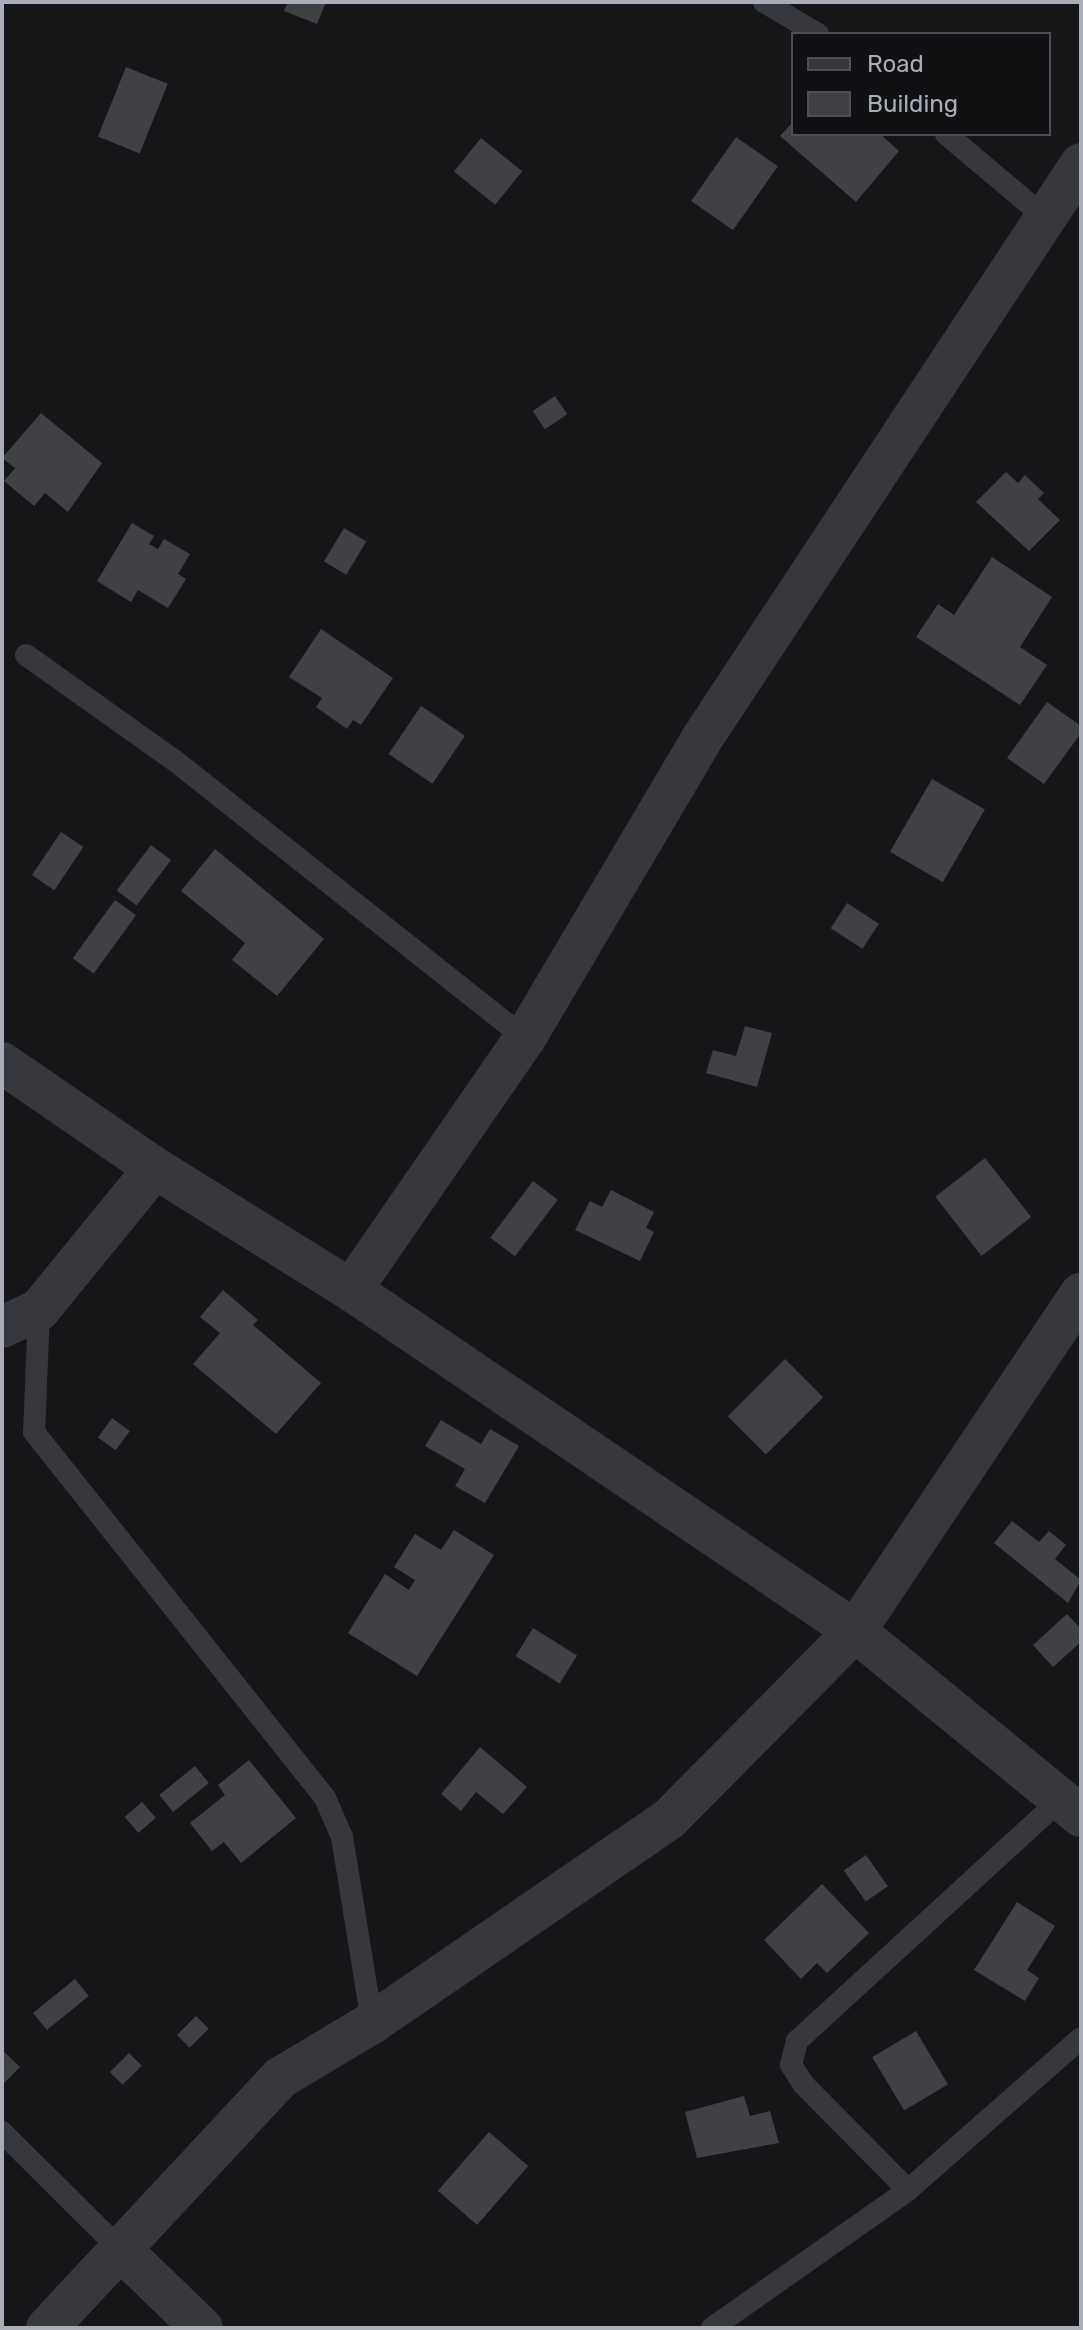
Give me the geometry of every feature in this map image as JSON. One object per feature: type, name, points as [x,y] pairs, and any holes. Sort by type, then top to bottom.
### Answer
[{"type":"street","points":[[351,1290],[525,1038],[701,740],[1081,164]]},
{"type":"street","points":[[2,1063],[155,1168],[351,1290],[855,1631],[1070,1808]]},
{"type":"street","points":[[20,1318],[155,1168]]},
{"type":"street","points":[[47,2328],[118,2247],[280,2078],[372,2023],[669,1819],[855,1631],[1081,1294]]},
{"type":"street","points":[[118,2247],[202,2328]]},
{"type":"lane","points":[[764,2],[815,32]]},
{"type":"lane","points":[[948,136],[1047,219]]},
{"type":"lane","points":[[26,655],[89,704],[174,760],[525,1038]]},
{"type":"lane","points":[[20,1318],[34,1432],[325,1798],[342,1837],[372,2023]]},
{"type":"lane","points":[[908,2190],[804,2085],[791,2065],[797,2041],[1070,1808]]},
{"type":"lane","points":[[712,2328],[908,2190],[1081,2038]]},
{"type":"lane","points":[[2,2132],[118,2247]]},
{"type":"building","points":[[288,2],[326,2],[317,24],[284,11]]},
{"type":"building","points":[[126,67],[168,84],[140,153],[98,137]]},
{"type":"building","points":[[791,124],[791,136],[882,136],[899,151],[856,202],[780,136]]},
{"type":"building","points":[[736,137],[778,166],[733,230],[691,201]]},
{"type":"building","points":[[481,138],[522,171],[495,205],[454,171]]},
{"type":"building","points":[[555,396],[567,414],[545,429],[533,411]]},
{"type":"building","points":[[41,413],[102,463],[68,512],[45,493],[34,506],[4,481],[15,468],[2,458]]},
{"type":"building","points":[[1006,472],[1018,483],[1025,475],[1044,493],[1038,499],[1060,520],[1029,551],[976,502]]},
{"type":"building","points":[[132,523],[154,536],[149,544],[158,549],[164,539],[190,554],[178,574],[186,579],[168,608],[138,590],[131,602],[97,581]]},
{"type":"building","points":[[344,528],[366,541],[346,575],[324,561]]},
{"type":"building","points":[[992,557],[1052,597],[1020,647],[1047,665],[1020,705],[916,637],[938,604],[954,615]]},
{"type":"building","points":[[321,629],[393,678],[361,725],[353,720],[347,729],[316,707],[322,698],[289,677]]},
{"type":"building","points":[[1047,702],[1081,726],[1081,733],[1044,784],[1007,758]]},
{"type":"building","points":[[421,706],[465,736],[433,784],[389,754]]},
{"type":"building","points":[[932,779],[985,810],[943,882],[890,852]]},
{"type":"building","points":[[61,832],[83,847],[54,890],[32,875]]},
{"type":"building","points":[[151,845],[171,860],[137,906],[117,891]]},
{"type":"building","points":[[215,849],[324,939],[277,996],[232,960],[245,943],[181,891]]},
{"type":"building","points":[[115,900],[136,915],[94,974],[73,958]]},
{"type":"building","points":[[847,903],[879,924],[863,949],[831,928]]},
{"type":"building","points":[[745,1026],[772,1033],[757,1087],[706,1073],[713,1050],[736,1056]]},
{"type":"building","points":[[985,1158],[1031,1217],[982,1256],[935,1197]]},
{"type":"building","points":[[533,1181],[558,1200],[515,1256],[490,1238]]},
{"type":"building","points":[[611,1190],[654,1212],[646,1228],[654,1232],[640,1261],[575,1230],[590,1201],[602,1207]]},
{"type":"building","points":[[223,1290],[258,1320],[253,1325],[321,1383],[276,1434],[193,1364],[220,1333],[200,1317]]},
{"type":"building","points":[[785,1359],[823,1397],[766,1454],[728,1416]]},
{"type":"building","points":[[112,1418],[130,1431],[116,1450],[98,1437]]},
{"type":"building","points":[[441,1420],[481,1444],[490,1429],[519,1446],[485,1503],[455,1486],[465,1469],[425,1446]]},
{"type":"building","points":[[1012,1521],[1039,1542],[1049,1531],[1066,1545],[1055,1559],[1081,1580],[1068,1603],[994,1543]]},
{"type":"building","points":[[454,1530],[494,1555],[417,1676],[348,1633],[385,1574],[409,1590],[415,1580],[394,1567],[415,1534],[441,1550]]},
{"type":"building","points":[[1067,1614],[1081,1629],[1081,1642],[1053,1667],[1033,1645]]},
{"type":"building","points":[[533,1628],[577,1656],[560,1684],[516,1656]]},
{"type":"building","points":[[480,1747],[527,1787],[503,1814],[476,1792],[461,1811],[441,1794]]},
{"type":"building","points":[[249,1760],[296,1818],[241,1863],[224,1842],[212,1851],[190,1823],[225,1795],[218,1785]]},
{"type":"building","points":[[195,1766],[209,1783],[173,1812],[159,1795]]},
{"type":"building","points":[[142,1802],[156,1818],[138,1833],[125,1817]]},
{"type":"building","points":[[866,1855],[888,1886],[866,1902],[844,1870]]},
{"type":"building","points":[[822,1884],[869,1933],[827,1973],[817,1963],[801,1979],[764,1940]]},
{"type":"building","points":[[1017,1902],[1055,1926],[1027,1970],[1039,1978],[1025,2001],[974,1970]]},
{"type":"building","points":[[75,1979],[89,1996],[47,2030],[33,2013]]},
{"type":"building","points":[[196,2016],[209,2029],[190,2048],[177,2035]]},
{"type":"building","points":[[916,2031],[948,2084],[904,2110],[872,2057]]},
{"type":"building","points":[[2,2050],[20,2067],[2,2085]]},
{"type":"building","points":[[129,2053],[142,2066],[123,2085],[110,2072]]},
{"type":"building","points":[[744,2096],[750,2116],[770,2111],[779,2143],[697,2158],[685,2112]]},
{"type":"building","points":[[489,2132],[528,2166],[477,2225],[438,2191]]}]
